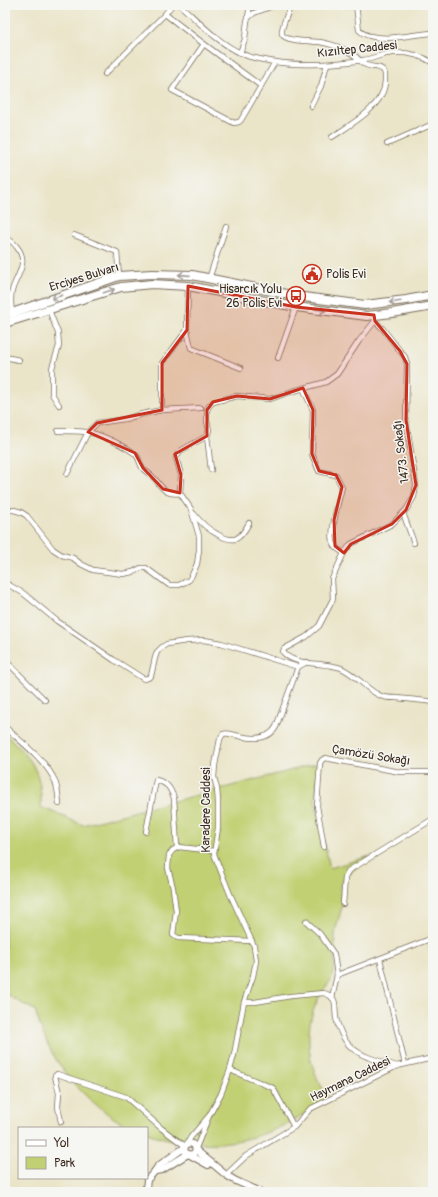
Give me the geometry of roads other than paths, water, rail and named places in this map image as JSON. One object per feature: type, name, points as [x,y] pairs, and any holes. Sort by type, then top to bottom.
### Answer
[{"type":"highway","name":"Erciyes Bulvarı","points":[[9,313],[119,276],[152,274],[186,275],[296,296],[365,305],[433,295]]},
{"type":"highway","name":"Erciyes Bulvarı","points":[[5,323],[121,287],[152,284],[188,286],[331,312],[375,318],[392,313],[433,306]]},
{"type":"street","points":[[105,74],[165,14],[172,5]]},
{"type":"street","name":"Kızıltep Caddesi","points":[[180,5],[224,44],[245,56],[294,64],[328,64],[392,54],[413,54],[426,58],[433,63]]},
{"type":"street","points":[[240,53],[245,39],[250,5]]},
{"type":"street","points":[[248,18],[254,13],[275,5]]},
{"type":"street","points":[[291,5],[282,30],[285,38],[299,41],[332,44],[354,55],[366,66],[382,69],[385,74],[385,86],[371,109],[332,137]]},
{"type":"street","points":[[356,5],[359,30],[368,36],[402,36],[433,33]]},
{"type":"street","points":[[165,14],[261,86]]},
{"type":"street","points":[[204,44],[172,90],[236,123],[241,120],[275,62]]},
{"type":"street","points":[[426,58],[433,66]]},
{"type":"street","points":[[311,106],[321,86],[328,64]]},
{"type":"street","points":[[387,144],[433,124]]},
{"type":"street","points":[[209,279],[226,226]]},
{"type":"street","points":[[74,235],[117,252],[119,276]]},
{"type":"street","points":[[5,237],[19,249],[22,256],[22,264],[12,290],[9,313]]},
{"type":"street","points":[[188,286],[187,330],[191,348],[241,368]]},
{"type":"street","points":[[278,358],[296,306]]},
{"type":"street","points":[[49,310],[58,333],[59,346],[52,368],[52,394],[59,405]]},
{"type":"street","points":[[211,470],[207,436],[209,430],[207,410],[213,402],[237,396],[270,399],[326,382],[337,374],[375,318]]},
{"type":"street","name":"1473. Sokağı","points":[[307,662],[289,658],[283,651],[306,637],[319,626],[333,599],[332,579],[344,553],[351,544],[392,524],[406,510],[414,497],[416,485],[406,420],[407,364],[405,357],[375,318]]},
{"type":"street","points":[[162,410],[162,363],[187,330]]},
{"type":"street","points":[[5,357],[19,360]]},
{"type":"street","points":[[303,388],[313,410],[312,454],[319,472],[336,475],[342,487],[334,520],[333,541],[335,546],[344,553]]},
{"type":"street","points":[[67,474],[88,432],[97,423],[125,419],[162,410],[201,408]]},
{"type":"street","points":[[58,431],[88,432],[112,441],[135,454],[143,468],[163,489],[172,493],[180,493]]},
{"type":"street","points":[[207,436],[177,455],[181,476],[180,493],[201,523],[209,530],[226,539],[233,540],[241,536],[249,524]]},
{"type":"street","points":[[5,510],[14,510],[27,516],[53,549],[62,555],[73,558],[81,564],[94,570],[128,573],[141,568],[146,568],[169,585],[174,586],[189,580],[197,564],[199,536],[191,509]]},
{"type":"street","points":[[403,513],[414,543]]},
{"type":"street","points":[[5,583],[23,593],[56,621],[119,664],[144,679],[151,676],[157,652],[167,644],[204,640],[221,643],[298,667],[307,662],[341,668],[382,697],[433,702]]},
{"type":"street","points":[[5,660],[45,700]]},
{"type":"street","name":"Karadere Caddesi","points":[[209,1116],[221,1094],[230,1070],[244,1002],[253,976],[256,961],[254,946],[230,894],[214,854],[218,828],[218,801],[214,777],[215,765],[223,734],[226,733],[239,737],[252,738],[271,734],[276,727],[298,667]]},
{"type":"street","points":[[5,727],[37,756],[53,777],[58,790],[58,804]]},
{"type":"street","name":"Çamözü Sokağı","points":[[324,846],[317,801],[320,763],[323,759],[325,758],[400,772],[433,772]]},
{"type":"street","points":[[146,832],[156,780],[167,785],[172,791],[174,798],[177,848]]},
{"type":"street","points":[[343,904],[345,878],[347,872],[433,819]]},
{"type":"street","points":[[214,851],[179,847],[173,850],[169,855],[168,868],[173,888],[176,911],[173,934],[178,938],[252,941]]},
{"type":"street","points":[[306,921],[320,934],[334,954],[337,976],[332,998]]},
{"type":"street","points":[[433,933],[430,939],[433,953]]},
{"type":"street","points":[[337,976],[430,939]]},
{"type":"street","points":[[380,959],[406,1064]]},
{"type":"street","points":[[244,1002],[255,1002],[291,996],[324,993],[332,998],[336,1006],[338,1027],[350,1046],[359,1054],[397,1066]]},
{"type":"street","name":"Haymana Caddesi","points":[[226,1174],[246,1156],[294,1127],[310,1110],[397,1066],[433,1058]]},
{"type":"street","points":[[230,1070],[273,1088],[294,1127]]},
{"type":"street","points":[[61,1122],[58,1108],[58,1084],[55,1078],[57,1074],[126,1097],[161,1128],[185,1146]]},
{"type":"street","points":[[147,1192],[146,1188],[148,1180],[158,1166],[181,1150],[190,1137],[209,1116]]},
{"type":"street","points":[[155,1171],[162,1170],[194,1153],[209,1116]]},
{"type":"street","points":[[185,1146],[192,1144],[219,1170]]},
{"type":"street","points":[[185,1146],[185,1152],[189,1155],[200,1159],[236,1181],[261,1192]]},
{"type":"place","name":"Polis Evi","points":[[312,274]]},
{"type":"place","name":"Hisarcık Yolu 26 Polis Evi","points":[[296,296]]}]
